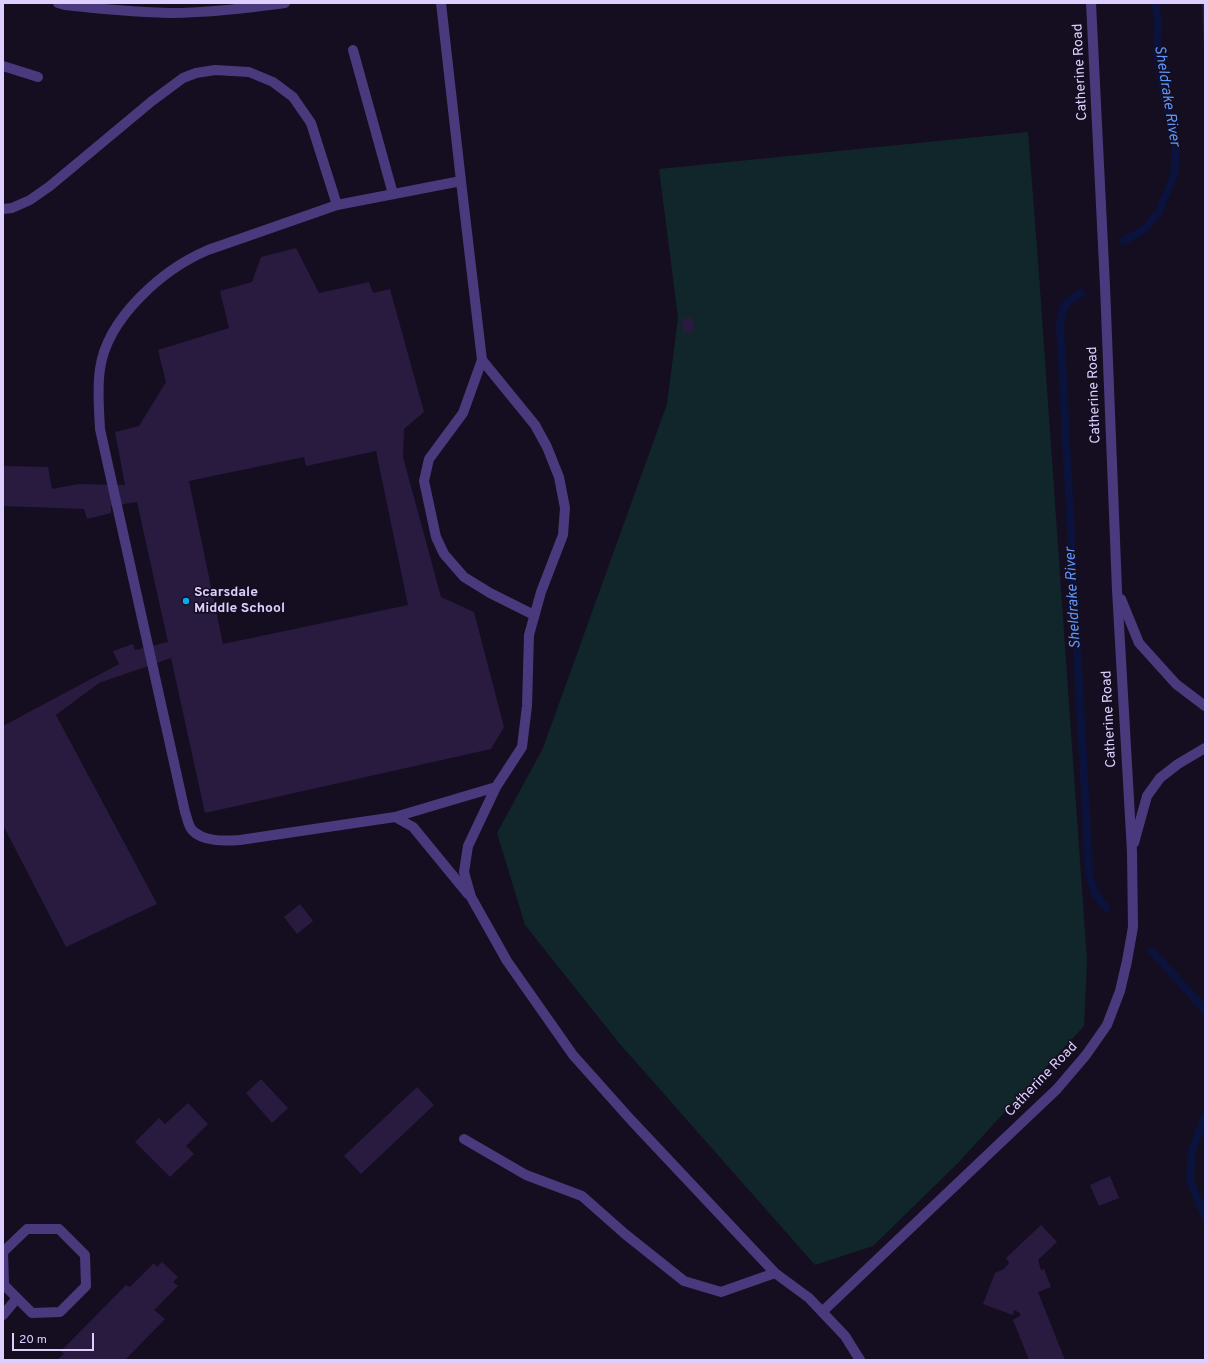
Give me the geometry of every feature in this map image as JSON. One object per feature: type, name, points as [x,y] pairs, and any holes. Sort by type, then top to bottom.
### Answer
[{"type":"street","points":[[58,3],[118,11],[170,13],[224,10],[285,3]]},
{"type":"street","points":[[441,3],[482,360],[462,413],[429,459],[424,481],[436,537],[444,554],[464,577],[490,593],[534,615]]},
{"type":"street","name":"Catherine Road","points":[[822,1312],[1057,1089],[1086,1056],[1107,1025],[1120,991],[1127,961],[1133,927],[1132,852],[1117,590],[1105,286],[1091,3]]},
{"type":"street","points":[[353,50],[393,194]]},
{"type":"street","points":[[3,66],[38,77]]},
{"type":"street","points":[[3,209],[12,208],[30,200],[50,186],[152,101],[183,78],[196,73],[214,70],[248,72],[273,82],[293,97],[311,124],[336,204]]},
{"type":"street","points":[[461,180],[336,204],[207,251],[172,270],[128,310],[114,330],[105,350],[100,368],[100,429],[185,812],[191,829],[199,836],[220,841],[240,840],[395,817],[496,787]]},
{"type":"street","points":[[471,897],[464,872],[468,846],[496,787],[522,747],[527,706],[529,635],[540,592],[563,535],[565,508],[559,477],[546,447],[534,425],[482,360]]},
{"type":"street","points":[[1117,590],[1138,643],[1176,684],[1205,706]]},
{"type":"street","points":[[1132,852],[1147,796],[1160,778],[1178,764],[1205,748]]},
{"type":"street","points":[[395,817],[413,827],[471,897],[507,961],[573,1055],[630,1120],[776,1273],[808,1298],[845,1336],[860,1360]]},
{"type":"street","points":[[464,1139],[526,1176],[582,1196],[624,1234],[684,1282],[721,1292],[776,1273]]},
{"type":"street","points":[[27,1229],[59,1229],[85,1255],[86,1286],[60,1312],[32,1313],[17,1298],[4,1285],[3,1252],[27,1229]]},
{"type":"street","points":[[3,1315],[17,1298]]},
{"type":"green space","points":[[1028,132],[1087,961],[1084,1026],[957,1164],[873,1246],[815,1265],[619,1043],[525,925],[497,833],[543,748],[667,404],[678,318],[659,169]]},
{"type":"building","points":[[1202,3],[1205,3],[1205,50],[1204,50]]},
{"type":"building","name":"Scarsdale Middle School","points":[[296,248],[319,293],[369,282],[373,293],[390,289],[424,412],[404,429],[403,457],[441,597],[474,612],[504,727],[491,749],[205,813],[171,658],[99,683],[56,715],[157,904],[66,947],[3,825],[3,726],[119,664],[113,651],[133,644],[135,650],[168,642],[137,502],[111,506],[111,513],[87,519],[84,509],[3,506],[3,466],[48,467],[52,489],[78,484],[125,485],[115,432],[139,426],[166,382],[158,350],[229,328],[220,291],[252,282],[261,257]],"holes":[[[376,451],[408,605],[223,644],[189,481],[304,457],[306,466]]]},
{"type":"building","points":[[692,317],[695,332],[683,334],[682,319]]},
{"type":"building","points":[[300,904],[313,921],[297,934],[284,917]]},
{"type":"building","points":[[261,1079],[288,1108],[272,1123],[246,1093]]},
{"type":"building","points":[[417,1087],[434,1105],[361,1174],[344,1156]]},
{"type":"building","points":[[188,1103],[208,1124],[186,1146],[194,1154],[170,1177],[135,1142],[159,1118],[165,1124]]},
{"type":"building","points":[[1110,1176],[1119,1198],[1099,1206],[1090,1185]]},
{"type":"building","points":[[1041,1225],[1057,1242],[1038,1260],[1041,1270],[1044,1269],[1051,1287],[1038,1292],[1065,1360],[1029,1360],[1013,1320],[1021,1315],[1020,1313],[1014,1310],[1013,1315],[983,1304],[995,1273],[1004,1269],[1009,1263],[1006,1258]]},
{"type":"building","points":[[162,1262],[178,1277],[173,1282],[178,1286],[154,1310],[165,1319],[125,1360],[57,1360],[64,1354],[61,1351],[126,1285],[130,1287],[154,1263],[157,1267]]},
{"type":"waterway","name":"Sheldrake River","points":[[1124,241],[1146,228],[1158,213],[1174,176],[1176,147],[1163,90],[1157,52],[1158,21],[1155,3]]},
{"type":"waterway","name":"Sheldrake River","points":[[1081,293],[1070,300],[1064,307],[1060,327],[1089,872],[1094,892],[1106,908]]},
{"type":"waterway","name":"Sheldrake River","points":[[1152,951],[1205,1010]]},
{"type":"waterway","name":"Sheldrake River","points":[[1205,1117],[1192,1150],[1190,1180],[1205,1217]]},
{"type":"place","name":"Scarsdale Middle School","points":[[186,601]]}]
